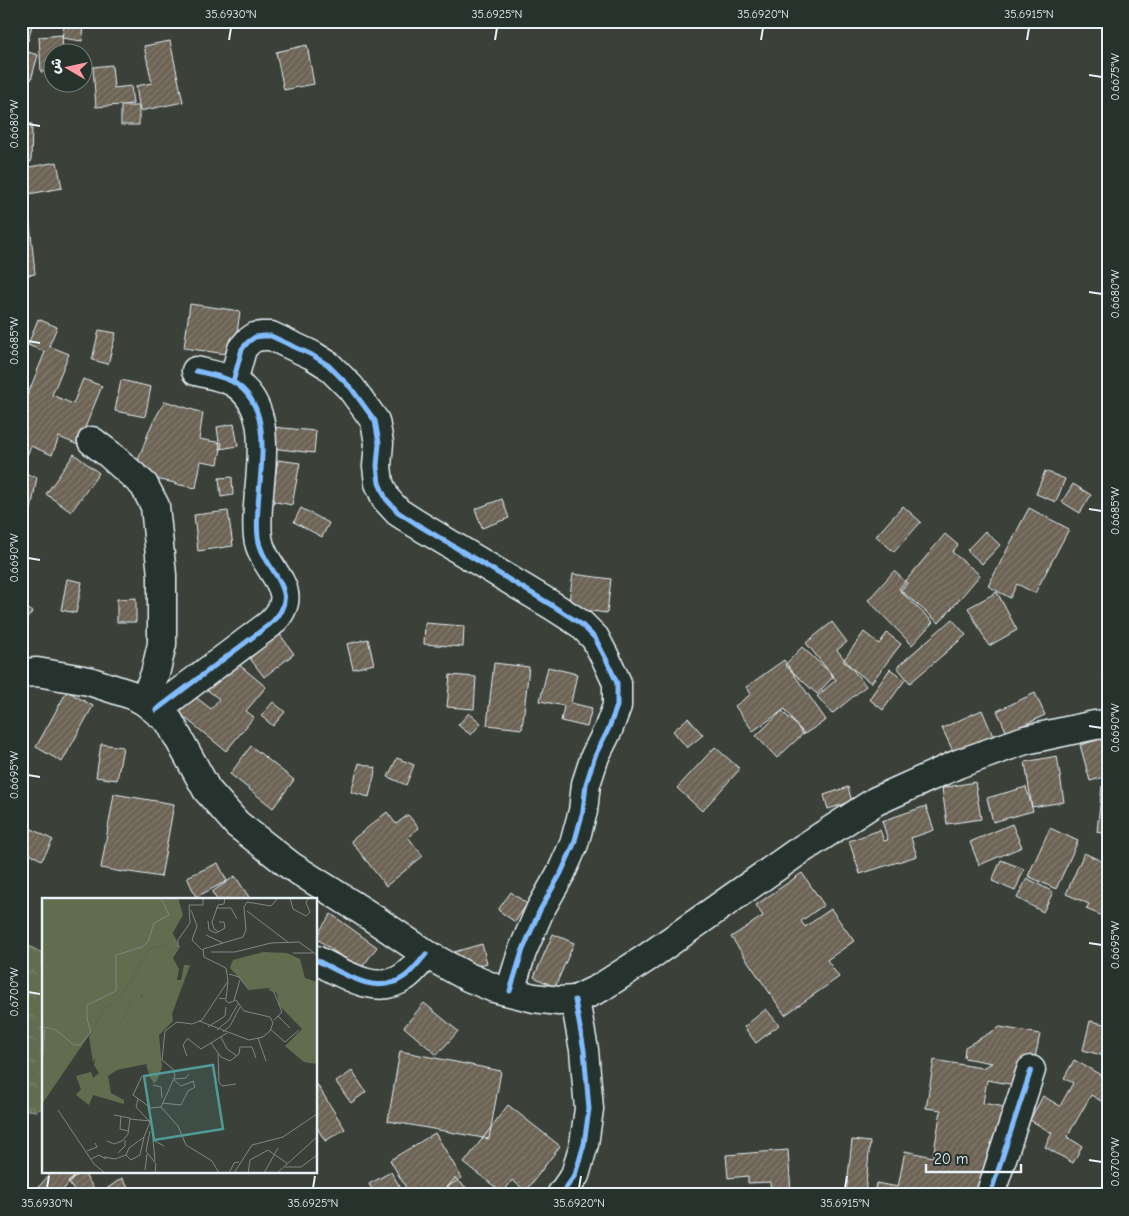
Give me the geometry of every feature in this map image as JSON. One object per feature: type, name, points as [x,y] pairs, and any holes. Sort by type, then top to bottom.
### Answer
[{"type":"street","points":[[233,382],[242,349],[255,337],[271,336],[328,364],[351,388],[375,421],[379,443],[379,483],[386,499],[398,512],[415,523],[581,624],[595,638],[617,683],[617,706],[608,730],[594,756],[586,784],[574,844],[561,873],[540,910],[522,952],[510,992]]},
{"type":"street","points":[[150,705],[270,624],[284,606],[285,595],[282,584],[260,549],[258,536],[257,520],[262,434],[259,418],[252,402],[244,391],[233,382],[196,372]]},
{"type":"street","points":[[92,441],[144,485],[155,506],[162,575],[162,644],[150,705]]},
{"type":"street","points":[[21,673],[36,672],[89,682],[132,695],[150,705],[169,721],[207,790],[237,824],[291,866],[426,954],[468,977],[494,988],[534,998],[559,1001],[575,1000],[600,988],[648,957],[796,853],[876,801],[958,764],[1025,740],[1108,724]]},
{"type":"street","points":[[318,961],[365,983],[379,985],[392,983],[404,977],[426,954]]},
{"type":"street","points":[[561,1195],[575,1175],[584,1144],[589,1109],[584,1050],[575,1000]]},
{"type":"street","points":[[990,1195],[1031,1070]]},
{"type":"green space","points":[[21,942],[42,953],[42,1108],[36,1111],[21,1109]]},
{"type":"building","points":[[21,21],[33,21],[28,41],[21,39]]},
{"type":"building","points":[[65,21],[85,21],[82,41],[62,38]]},
{"type":"building","points":[[62,35],[62,42],[42,42],[41,72],[39,37]]},
{"type":"building","points":[[170,41],[183,102],[140,111],[136,86],[152,83],[144,46]]},
{"type":"building","points":[[307,45],[314,84],[284,90],[276,52]]},
{"type":"building","points":[[21,50],[38,55],[31,80],[21,78]]},
{"type":"building","points":[[112,65],[114,88],[131,86],[133,104],[96,107],[93,67]]},
{"type":"building","points":[[121,106],[139,106],[139,125],[121,125]]},
{"type":"building","points":[[21,123],[32,124],[31,162],[21,161]]},
{"type":"building","points":[[57,162],[62,188],[29,194],[24,168]]},
{"type":"building","points":[[30,224],[35,274],[21,276],[21,225]]},
{"type":"building","points":[[190,304],[240,311],[234,355],[184,348]]},
{"type":"building","points":[[38,319],[57,327],[49,346],[69,354],[52,395],[73,404],[83,379],[102,386],[78,445],[59,437],[52,455],[31,446],[23,465],[21,464],[21,411],[45,352],[28,345]]},
{"type":"building","points":[[99,330],[116,333],[108,364],[92,360]]},
{"type":"building","points":[[121,380],[151,387],[145,417],[115,411]]},
{"type":"building","points":[[165,401],[203,413],[199,439],[222,443],[218,464],[201,461],[196,488],[156,479],[138,460],[151,426]]},
{"type":"building","points":[[234,424],[238,446],[220,449],[217,427]]},
{"type":"building","points":[[272,427],[316,431],[314,453],[270,448]]},
{"type":"building","points":[[74,454],[99,473],[71,512],[46,494]]},
{"type":"building","points":[[278,460],[300,463],[292,505],[271,501]]},
{"type":"building","points":[[1045,471],[1065,479],[1056,502],[1036,494]]},
{"type":"building","points":[[21,474],[37,477],[31,510],[21,508]]},
{"type":"building","points":[[232,477],[233,495],[221,497],[219,478]]},
{"type":"building","points":[[1073,484],[1091,495],[1080,513],[1062,502]]},
{"type":"building","points":[[502,499],[509,518],[482,528],[475,509]]},
{"type":"building","points":[[903,506],[921,522],[894,552],[876,536]]},
{"type":"building","points":[[301,508],[329,523],[322,537],[294,522]]},
{"type":"building","points":[[1029,508],[1069,529],[1035,593],[1017,584],[1010,598],[988,586]]},
{"type":"building","points":[[228,511],[233,546],[198,551],[194,515]]},
{"type":"building","points":[[985,531],[1000,545],[982,564],[967,550]]},
{"type":"building","points":[[945,534],[958,545],[952,552],[980,575],[939,623],[899,589]]},
{"type":"building","points":[[894,571],[907,583],[900,591],[933,622],[912,645],[868,600]]},
{"type":"building","points":[[573,574],[611,579],[607,613],[568,608]]},
{"type":"building","points":[[67,579],[82,582],[76,613],[61,610]]},
{"type":"building","points":[[997,592],[1017,630],[989,646],[968,608]]},
{"type":"building","points":[[136,598],[136,622],[117,622],[117,599]]},
{"type":"building","points":[[21,604],[32,612],[21,626]]},
{"type":"building","points":[[952,619],[966,635],[910,683],[897,667]]},
{"type":"building","points":[[832,622],[847,642],[837,650],[866,686],[832,714],[817,696],[836,680],[806,643]]},
{"type":"building","points":[[425,623],[464,626],[463,647],[424,644]]},
{"type":"building","points":[[274,626],[294,654],[264,677],[243,649]]},
{"type":"building","points":[[864,632],[879,644],[887,633],[901,644],[871,683],[843,661]]},
{"type":"building","points":[[368,639],[374,664],[353,669],[347,644]]},
{"type":"building","points":[[802,647],[834,676],[817,694],[785,665]]},
{"type":"building","points":[[231,658],[266,687],[246,711],[254,717],[226,751],[174,709],[189,692],[211,709],[219,699],[206,689]]},
{"type":"building","points":[[784,660],[826,720],[803,735],[785,709],[753,731],[735,706],[751,694],[746,687]]},
{"type":"building","points":[[494,663],[529,667],[522,729],[487,725]]},
{"type":"building","points":[[548,667],[577,674],[571,703],[592,708],[587,727],[561,721],[564,706],[540,701]]},
{"type":"building","points":[[890,669],[905,680],[883,710],[869,699]]},
{"type":"building","points":[[450,675],[476,677],[474,709],[447,707]]},
{"type":"building","points":[[1108,675],[1108,696],[1103,676]]},
{"type":"building","points":[[67,691],[93,706],[62,762],[36,747]]},
{"type":"building","points":[[1035,693],[1045,715],[1007,733],[997,711]]},
{"type":"building","points":[[273,702],[285,712],[273,726],[261,716]]},
{"type":"building","points":[[982,710],[993,736],[954,753],[942,728]]},
{"type":"building","points":[[782,711],[804,733],[777,758],[756,736]]},
{"type":"building","points":[[469,713],[481,723],[471,735],[458,725]]},
{"type":"building","points":[[688,718],[703,735],[687,748],[673,731]]},
{"type":"building","points":[[1101,739],[1106,753],[1108,753],[1108,776],[1090,781],[1080,745]]},
{"type":"building","points":[[101,744],[123,747],[117,780],[96,777]]},
{"type":"building","points":[[251,746],[294,780],[273,808],[230,774]]},
{"type":"building","points":[[715,747],[740,769],[702,811],[677,788]]},
{"type":"building","points":[[1057,756],[1064,802],[1032,807],[1025,762]]},
{"type":"building","points":[[397,758],[414,765],[406,785],[388,777]]},
{"type":"building","points":[[359,763],[376,768],[369,797],[351,792]]},
{"type":"building","points":[[975,782],[981,819],[947,824],[942,788]]},
{"type":"building","points":[[1102,786],[1108,787],[1108,834],[1097,832]]},
{"type":"building","points":[[848,787],[852,802],[828,809],[824,795]]},
{"type":"building","points":[[1026,787],[1033,811],[993,822],[987,798]]},
{"type":"building","points":[[114,794],[174,804],[161,877],[101,868]]},
{"type":"building","points":[[926,806],[934,830],[911,838],[917,856],[860,874],[849,841],[880,830],[884,841],[888,840],[882,821]]},
{"type":"building","points":[[387,812],[396,824],[408,815],[419,828],[408,837],[423,856],[386,886],[351,841]]},
{"type":"building","points":[[1012,824],[1022,847],[979,865],[970,842]]},
{"type":"building","points":[[30,828],[53,840],[42,860],[21,850],[21,846]]},
{"type":"building","points":[[1050,828],[1078,841],[1056,889],[1028,876]]},
{"type":"building","points":[[1084,853],[1108,864],[1108,910],[1105,917],[1086,909],[1089,904],[1066,894]]},
{"type":"building","points":[[1001,860],[1024,869],[1015,891],[992,881]]},
{"type":"building","points":[[218,863],[227,881],[196,897],[187,877]]},
{"type":"building","points":[[802,873],[824,905],[801,921],[805,927],[831,909],[854,941],[827,960],[839,977],[785,1015],[731,937],[763,916],[756,905]]},
{"type":"building","points":[[235,876],[250,898],[216,898],[212,892]]},
{"type":"building","points":[[1027,878],[1053,892],[1043,912],[1017,898]]},
{"type":"building","points":[[511,892],[527,904],[515,922],[498,910]]},
{"type":"building","points":[[331,914],[377,947],[360,970],[318,939],[318,933]]},
{"type":"building","points":[[553,934],[574,943],[555,987],[534,977]]},
{"type":"building","points":[[482,944],[487,963],[459,971],[454,952]]},
{"type":"building","points":[[424,1003],[458,1031],[437,1055],[404,1027]]},
{"type":"building","points":[[766,1009],[779,1025],[756,1043],[744,1027]]},
{"type":"building","points":[[1090,1021],[1108,1025],[1108,1057],[1083,1050]]},
{"type":"building","points":[[1000,1027],[1040,1034],[1035,1058],[1027,1057],[1021,1086],[987,1080],[983,1103],[1010,1108],[991,1195],[874,1195],[876,1183],[898,1187],[905,1151],[933,1157],[941,1110],[926,1108],[934,1060],[982,1068],[992,1063],[964,1058],[965,1047]]},
{"type":"building","points":[[400,1051],[501,1071],[489,1139],[388,1121]]},
{"type":"building","points":[[1074,1060],[1108,1079],[1108,1105],[1091,1095],[1067,1137],[1082,1146],[1073,1163],[1045,1147],[1052,1133],[1030,1120],[1043,1096],[1060,1106],[1073,1083],[1064,1078]]},
{"type":"building","points":[[352,1071],[366,1092],[351,1103],[336,1082]]},
{"type":"building","points":[[318,1086],[345,1129],[325,1141],[318,1129]]},
{"type":"building","points":[[508,1105],[560,1146],[526,1191],[512,1180],[503,1193],[464,1163]]},
{"type":"building","points":[[435,1133],[462,1178],[434,1195],[410,1195],[390,1160]]},
{"type":"building","points":[[852,1140],[870,1142],[865,1195],[846,1195]]},
{"type":"building","points":[[788,1150],[791,1193],[771,1195],[770,1182],[748,1183],[748,1176],[728,1178],[726,1155]]},
{"type":"building","points":[[391,1172],[405,1195],[375,1195],[369,1184]]},
{"type":"building","points":[[50,1174],[77,1174],[60,1193],[62,1195],[35,1195],[33,1193]]},
{"type":"building","points":[[78,1174],[84,1174],[95,1190],[88,1195],[77,1195],[68,1182]]},
{"type":"building","points":[[122,1178],[133,1195],[98,1195]]},
{"type":"building","points":[[455,1178],[474,1194],[474,1195],[440,1195]]},
{"type":"building","points":[[342,1189],[347,1195],[333,1195]]},
{"type":"cycle path","points":[[233,382],[242,349],[255,337],[271,336],[312,355],[328,365],[351,388],[375,421],[379,443],[377,466],[379,483],[386,499],[398,512],[581,624],[595,638],[607,661],[617,683],[617,706],[595,756],[586,784],[583,811],[574,844],[561,873],[540,910],[522,952],[510,991]]},
{"type":"cycle path","points":[[156,710],[270,624],[280,612],[284,601],[284,591],[261,549],[258,537],[257,518],[262,453],[261,432],[257,412],[248,395],[233,382],[196,371]]},
{"type":"cycle path","points":[[318,961],[360,981],[382,985],[393,983],[404,977],[426,954]]},
{"type":"cycle path","points":[[561,1195],[575,1175],[584,1144],[589,1109],[584,1050],[575,1000]]},
{"type":"cycle path","points":[[990,1195],[1031,1070]]}]
